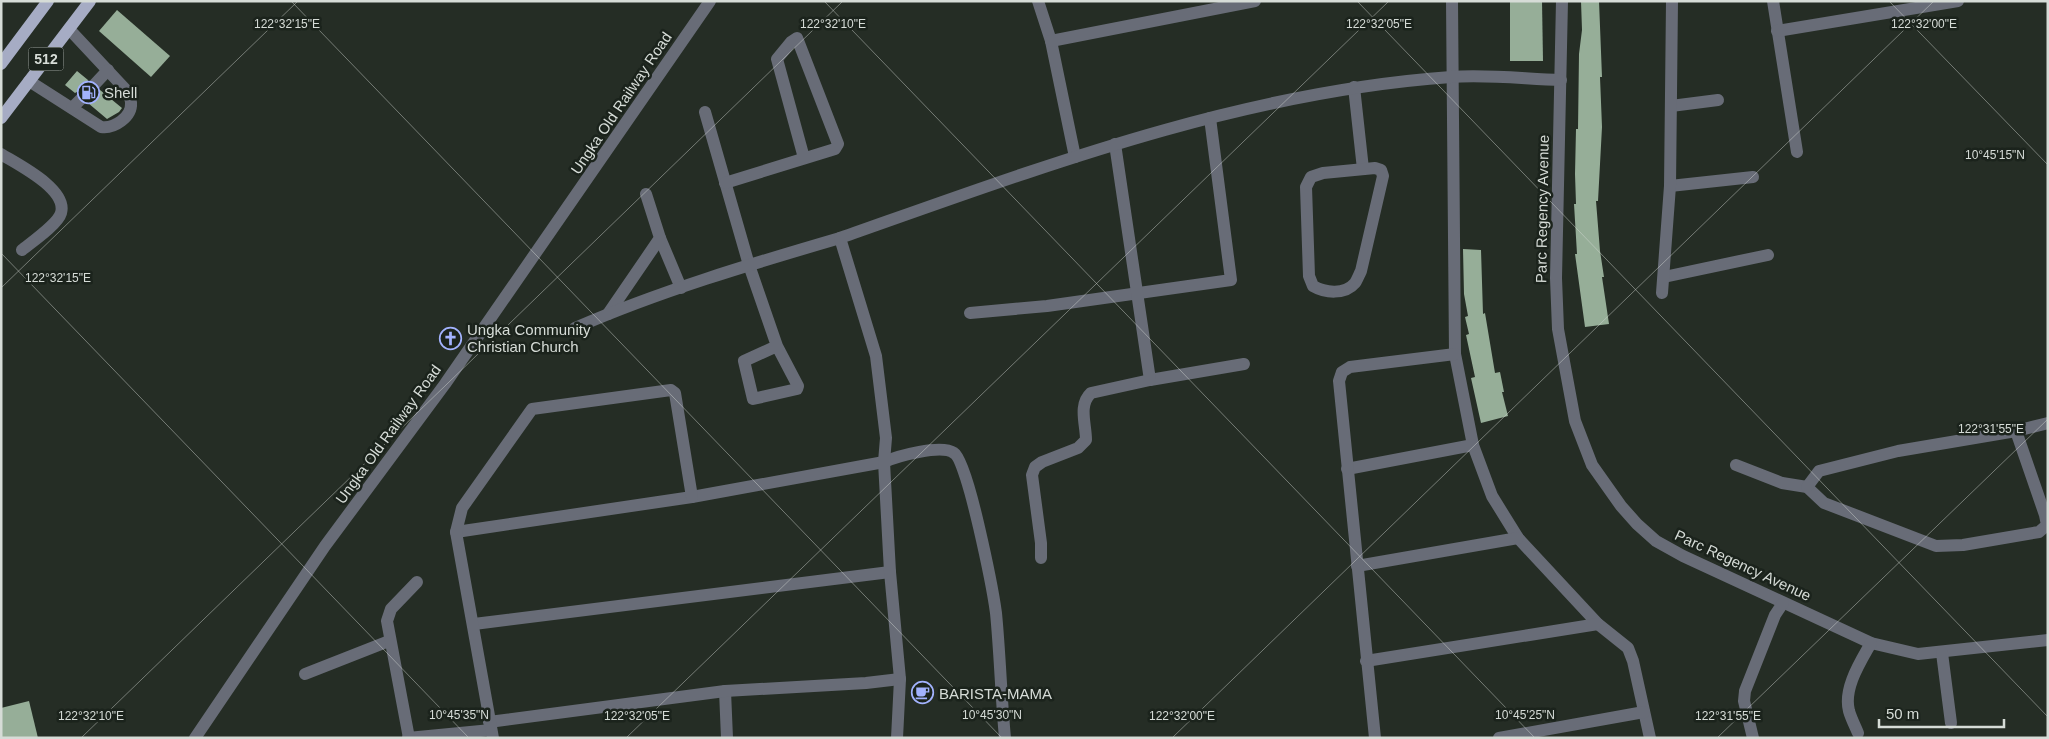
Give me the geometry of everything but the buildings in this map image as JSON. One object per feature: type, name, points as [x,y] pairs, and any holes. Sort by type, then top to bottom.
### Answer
[{"type":"main road","name":"512","points":[[1,64],[48,1]]},
{"type":"main road","name":"512","points":[[1,118],[90,1]]},
{"type":"street","name":"Ungka Old Railway Road","points":[[195,738],[326,546],[445,384],[710,1]]},
{"type":"street","points":[[1038,1],[1051,40],[1075,157]]},
{"type":"street","points":[[1051,40],[1255,1]]},
{"type":"street","points":[[1452,1],[1455,354],[1473,445],[1492,496],[1518,538],[1598,624],[1628,648],[1633,661],[1650,738]]},
{"type":"street","name":"Parc Regency Avenue","points":[[1562,1],[1556,278],[1558,329],[1575,421],[1584,447],[1592,465],[1621,506],[1656,541],[1683,556],[1871,643],[1918,654],[1942,653],[2048,640]]},
{"type":"street","points":[[1662,293],[1670,186],[1672,1]]},
{"type":"street","points":[[1773,1],[1797,152]]},
{"type":"street","points":[[1777,32],[1958,1]]},
{"type":"street","points":[[29,81],[106,128],[124,119],[131,109],[132,102],[127,92],[69,29]]},
{"type":"street","points":[[725,183],[835,149],[838,144],[797,38],[791,42],[777,59],[804,158]]},
{"type":"street","points":[[94,85],[108,70]]},
{"type":"street","points":[[575,328],[681,288],[749,265],[840,238],[1075,157],[1210,118],[1290,98],[1354,87],[1453,76],[1561,80]]},
{"type":"street","points":[[1354,87],[1363,169]]},
{"type":"street","points":[[72,108],[82,98]]},
{"type":"street","points":[[1671,106],[1718,100]]},
{"type":"street","points":[[705,112],[749,265],[777,346],[798,388],[753,399],[744,361],[777,346]]},
{"type":"street","points":[[970,313],[1047,306],[1231,280],[1210,118]]},
{"type":"street","points":[[1115,144],[1150,380]]},
{"type":"street","points":[[1,154],[25,167],[52,188],[61,204],[62,212],[57,220],[22,250]]},
{"type":"street","points":[[1375,168],[1381,170],[1383,176],[1361,271],[1355,283],[1344,291],[1322,291],[1313,286],[1310,276],[1306,187],[1311,177],[1322,173],[1363,169],[1375,168]]},
{"type":"street","points":[[1670,186],[1753,177]]},
{"type":"street","points":[[646,194],[660,238],[681,288]]},
{"type":"street","points":[[608,314],[660,238]]},
{"type":"street","points":[[840,238],[876,356],[886,438],[884,462],[890,572],[900,679],[897,738]]},
{"type":"street","points":[[1664,277],[1768,255]]},
{"type":"street","points":[[1375,738],[1339,381],[1342,372],[1350,367],[1455,354]]},
{"type":"street","points":[[1041,558],[1032,475],[1035,467],[1042,462],[1078,448],[1086,440],[1082,405],[1085,398],[1091,393],[1150,380],[1244,364]]},
{"type":"street","points":[[491,730],[474,624],[456,532],[462,508],[532,409],[673,391],[692,497]]},
{"type":"street","points":[[1807,487],[1819,471],[1898,451],[2016,431],[2048,423]]},
{"type":"street","points":[[1736,465],[1782,483],[1807,487],[1824,503],[1936,546],[1963,545],[2038,532],[2047,525],[2016,431]]},
{"type":"street","points":[[1347,469],[1473,445]]},
{"type":"street","points":[[456,532],[692,497],[884,462],[900,455],[930,450],[950,451],[959,457],[968,483],[996,611],[1005,738]]},
{"type":"street","points":[[1357,566],[1518,538]]},
{"type":"street","points":[[474,624],[890,572]]},
{"type":"street","points":[[417,582],[388,615],[390,641],[409,738],[491,730],[725,691],[866,683],[900,679]]},
{"type":"street","points":[[1753,738],[1744,702],[1745,691],[1775,615],[1783,603]]},
{"type":"street","points":[[1366,661],[1598,624]]},
{"type":"street","points":[[305,674],[390,641]]},
{"type":"street","points":[[1858,733],[1848,708],[1850,694],[1854,677],[1871,643]]},
{"type":"street","points":[[1942,653],[1951,723]]},
{"type":"street","points":[[725,691],[727,738]]},
{"type":"street","points":[[1499,738],[1644,712]]},
{"type":"place","name":"Shell","points":[[88,92]]},
{"type":"place","name":"Ungka Community Christian Church","points":[[451,338]]},
{"type":"place","name":"BARISTA-MAMA","points":[[923,693]]}]
